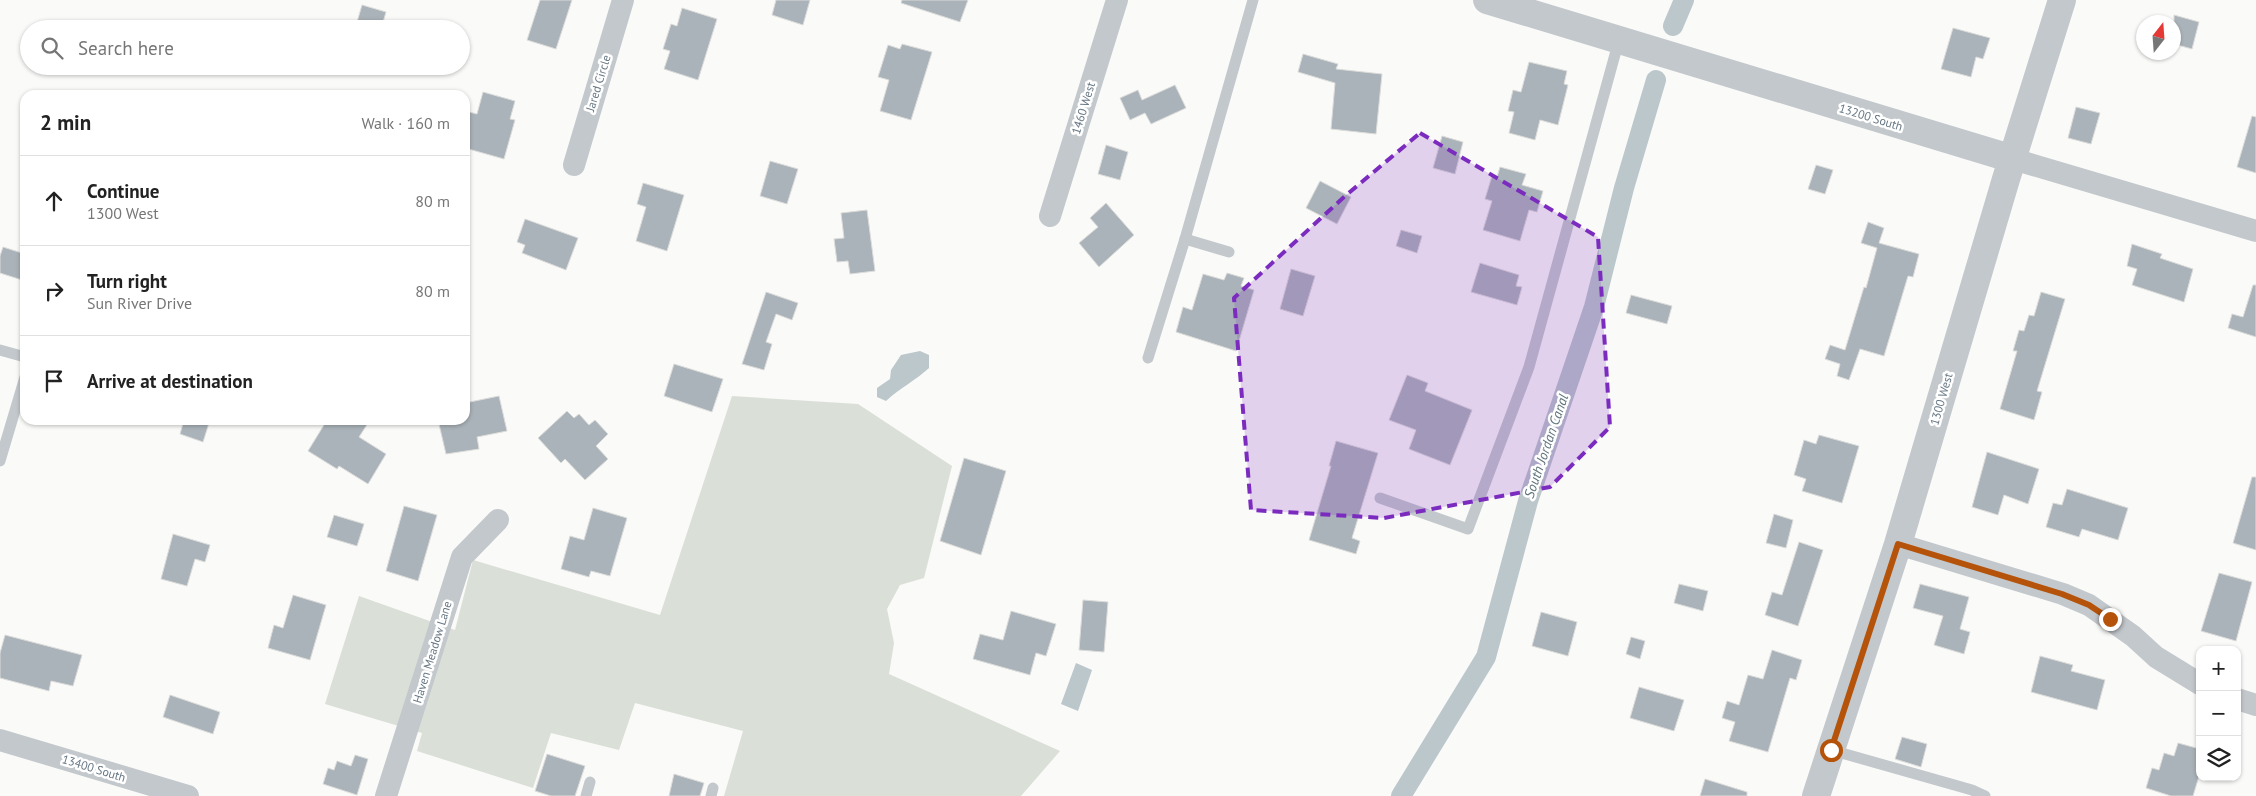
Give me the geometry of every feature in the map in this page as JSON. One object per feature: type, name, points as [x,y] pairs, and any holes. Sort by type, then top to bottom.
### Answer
[{"type":"street","name":"Jared Circle","points":[[574,165],[623,0]]},
{"type":"street","name":"1460 West","points":[[1050,216],[1116,0]]},
{"type":"street","name":"1300 West","points":[[1816,796],[1898,544],[2062,0]]},
{"type":"street","name":"13200 South","points":[[1495,1],[2256,231]]},
{"type":"street","name":"Haven Meadow Lane","points":[[386,796],[462,557],[498,520]]},
{"type":"street","points":[[1898,544],[2062,594],[2089,605],[2133,636],[2156,656],[2196,681]]},
{"type":"street","points":[[2241,701],[2256,705]]},
{"type":"street","name":"13400 South","points":[[0,740],[188,796]]},
{"type":"lane","points":[[1148,358],[1185,239],[1253,0]]},
{"type":"lane","points":[[1380,498],[1468,529],[1529,367],[1619,40]]},
{"type":"lane","points":[[1185,239],[1229,252]]},
{"type":"lane","points":[[0,350],[20,356]]},
{"type":"lane","points":[[0,462],[20,394]]},
{"type":"lane","points":[[1831,750],[1972,790],[1985,796]]},
{"type":"lane","points":[[586,796],[590,782]]},
{"type":"highlighted area","points":[[1420,133],[1598,237],[1610,427],[1550,487],[1384,518],[1251,510],[1234,298],[1344,197]]},
{"type":"shaded area","points":[[920,351],[929,355],[929,368],[886,401],[877,397],[877,388],[890,379],[891,370],[901,355]]},
{"type":"shaded area","points":[[732,396],[858,404],[952,466],[924,578],[900,585],[887,609],[894,643],[889,674],[1060,751],[1021,796],[724,796],[743,731],[635,703],[619,750],[551,733],[533,788],[417,751],[422,733],[325,704],[359,596],[455,630],[473,560],[660,615]]},
{"type":"shaded area","points":[[1076,663],[1092,670],[1078,711],[1061,704]]},
{"type":"building","points":[[540,0],[572,0],[556,49],[527,40]]},
{"type":"building","points":[[776,0],[810,0],[803,25],[772,15]]},
{"type":"building","points":[[902,0],[968,0],[960,22],[901,3]]},
{"type":"building","points":[[362,5],[386,12],[384,20],[358,20]]},
{"type":"building","points":[[682,8],[717,19],[698,80],[664,69],[670,51],[663,49],[671,24],[677,26]]},
{"type":"building","points":[[2181,17],[2199,22],[2192,49],[2181,46]]},
{"type":"building","points":[[1953,28],[1990,38],[1983,59],[1976,57],[1971,77],[1941,69]]},
{"type":"building","points":[[902,44],[932,52],[911,120],[880,111],[889,80],[878,77],[888,45],[900,49]]},
{"type":"building","points":[[1303,54],[1338,64],[1336,69],[1382,74],[1376,134],[1331,129],[1335,83],[1298,72]]},
{"type":"building","points":[[1529,62],[1567,71],[1564,84],[1568,85],[1558,125],[1540,120],[1535,140],[1509,133],[1514,112],[1508,111],[1513,90],[1521,92]]},
{"type":"building","points":[[1175,85],[1186,108],[1151,124],[1145,113],[1130,120],[1120,98],[1138,90],[1142,100]]},
{"type":"building","points":[[483,92],[515,101],[510,119],[515,120],[504,159],[470,149],[470,112],[477,114]]},
{"type":"building","points":[[2076,107],[2100,113],[2091,144],[2068,138]]},
{"type":"building","points":[[2252,116],[2256,117],[2256,173],[2237,167]]},
{"type":"building","points":[[1442,136],[1463,142],[1455,174],[1433,168]]},
{"type":"building","points":[[1106,145],[1128,152],[1120,180],[1098,174]]},
{"type":"building","points":[[770,161],[798,169],[787,204],[760,196]]},
{"type":"building","points":[[1816,165],[1833,170],[1825,194],[1808,189]]},
{"type":"building","points":[[1500,167],[1526,174],[1522,185],[1543,191],[1537,212],[1529,210],[1520,241],[1483,230],[1492,201],[1485,199],[1492,176],[1497,177]]},
{"type":"building","points":[[1320,181],[1351,197],[1337,224],[1306,208]]},
{"type":"building","points":[[643,183],[684,195],[667,251],[636,241],[646,207],[637,204]]},
{"type":"building","points":[[1106,203],[1134,235],[1099,267],[1079,243],[1098,227],[1090,218]]},
{"type":"building","points":[[867,210],[875,271],[850,274],[848,261],[837,262],[834,239],[844,238],[841,213]]},
{"type":"building","points":[[525,219],[578,238],[566,270],[522,253],[525,245],[517,242]]},
{"type":"building","points":[[1868,222],[1884,228],[1879,243],[1919,254],[1913,277],[1908,276],[1884,356],[1860,349],[1849,380],[1837,376],[1840,364],[1825,359],[1830,345],[1845,350],[1864,287],[1866,288],[1877,248],[1861,243]]},
{"type":"building","points":[[1401,230],[1422,236],[1417,253],[1396,246]]},
{"type":"building","points":[[2132,244],[2162,254],[2160,258],[2193,269],[2184,302],[2132,285],[2137,269],[2127,266]]},
{"type":"building","points":[[3,247],[20,252],[20,279],[0,273],[0,256]]},
{"type":"building","points":[[1480,263],[1519,275],[1516,286],[1522,287],[1517,305],[1471,292]]},
{"type":"building","points":[[1291,269],[1315,276],[1303,316],[1280,309]]},
{"type":"building","points":[[1227,273],[1244,278],[1241,286],[1254,290],[1236,351],[1176,332],[1183,307],[1192,310],[1203,274],[1224,280]]},
{"type":"building","points":[[2253,285],[2256,285],[2256,337],[2228,328],[2232,314],[2243,317]]},
{"type":"building","points":[[766,292],[798,303],[792,320],[776,314],[766,342],[772,344],[764,370],[742,364]]},
{"type":"building","points":[[2041,292],[2065,299],[2037,391],[2042,392],[2034,420],[2000,409],[2017,351],[2013,351],[2019,330],[2024,331],[2029,315],[2034,316]]},
{"type":"building","points":[[1631,295],[1672,306],[1667,324],[1626,313]]},
{"type":"building","points":[[674,364],[723,379],[712,412],[664,396]]},
{"type":"building","points":[[1407,375],[1428,383],[1425,391],[1472,410],[1450,465],[1409,449],[1416,430],[1389,420]]},
{"type":"building","points":[[499,396],[507,431],[477,437],[479,449],[446,454],[439,425],[470,425],[470,402]]},
{"type":"building","points":[[567,411],[574,418],[579,414],[589,425],[595,420],[608,434],[596,446],[608,459],[585,480],[565,459],[561,463],[538,438]]},
{"type":"building","points":[[183,425],[208,425],[203,442],[180,434]]},
{"type":"building","points":[[324,425],[367,425],[359,437],[386,454],[368,484],[339,466],[337,469],[308,451]]},
{"type":"building","points":[[1819,435],[1859,446],[1842,503],[1802,491],[1806,479],[1794,475],[1804,440],[1816,444]]},
{"type":"building","points":[[1336,441],[1378,453],[1352,538],[1360,541],[1356,554],[1309,540],[1331,466],[1329,466]]},
{"type":"building","points":[[1987,452],[2039,469],[2028,504],[2004,495],[1998,515],[1972,507]]},
{"type":"building","points":[[964,458],[1006,471],[981,555],[940,541]]},
{"type":"building","points":[[2252,477],[2256,477],[2256,550],[2233,543]]},
{"type":"building","points":[[2067,489],[2128,508],[2118,540],[2082,529],[2079,537],[2046,527],[2053,503],[2062,505]]},
{"type":"building","points":[[404,506],[437,515],[418,581],[386,571]]},
{"type":"building","points":[[593,508],[627,518],[610,576],[591,571],[589,577],[561,569],[570,536],[584,540]]},
{"type":"building","points":[[1774,514],[1793,520],[1786,548],[1766,543]]},
{"type":"building","points":[[334,515],[364,524],[357,546],[327,537]]},
{"type":"building","points":[[173,534],[210,545],[205,562],[195,559],[187,586],[161,579]]},
{"type":"building","points":[[1799,542],[1823,550],[1798,626],[1765,615],[1772,592],[1782,595]]},
{"type":"building","points":[[2219,573],[2252,582],[2236,641],[2201,631]]},
{"type":"building","points":[[1679,584],[1708,591],[1703,611],[1674,603]]},
{"type":"building","points":[[1920,584],[1969,597],[1960,629],[1970,632],[1964,654],[1934,645],[1943,616],[1913,608]]},
{"type":"building","points":[[293,595],[326,605],[310,660],[268,648],[274,625],[283,628]]},
{"type":"building","points":[[1083,600],[1108,602],[1104,652],[1079,650]]},
{"type":"building","points":[[1011,611],[1056,624],[1046,656],[1036,653],[1030,675],[973,659],[980,634],[1003,640]]},
{"type":"building","points":[[1541,612],[1577,622],[1568,656],[1532,646]]},
{"type":"building","points":[[5,635],[82,655],[73,686],[51,681],[49,691],[0,678],[0,653]]},
{"type":"building","points":[[1631,637],[1645,641],[1640,659],[1626,654]]},
{"type":"building","points":[[1772,650],[1802,660],[1796,680],[1790,678],[1768,752],[1729,741],[1735,722],[1722,718],[1727,701],[1739,705],[1748,675],[1763,679]]},
{"type":"building","points":[[2040,656],[2073,665],[2071,671],[2105,680],[2097,710],[2031,692]]},
{"type":"building","points":[[1639,687],[1684,700],[1674,731],[1630,718]]},
{"type":"building","points":[[170,695],[220,712],[213,734],[163,717]]},
{"type":"building","points":[[1902,737],[1927,744],[1921,767],[1895,759]]},
{"type":"building","points":[[2178,743],[2196,748],[2196,781],[2198,781],[2193,796],[2171,796],[2146,788],[2152,768],[2159,770],[2164,753],[2174,756]]},
{"type":"building","points":[[547,754],[585,766],[575,796],[551,796],[535,791]]},
{"type":"building","points":[[355,755],[368,759],[357,795],[323,784],[328,768],[334,770],[337,761],[351,766]]},
{"type":"building","points":[[674,774],[704,783],[700,796],[669,796]]},
{"type":"building","points":[[1705,779],[1747,792],[1747,796],[1700,796]]},
{"type":"waterway","name":"South Jordan Canal","points":[[1673,26],[1684,0]]},
{"type":"waterway","name":"South Jordan Canal","points":[[1401,796],[1486,657],[1528,501],[1594,307],[1624,188],[1656,80]]},
{"type":"route","points":[[1831,750],[1898,544],[2062,594],[2089,605],[2110,619]]}]
